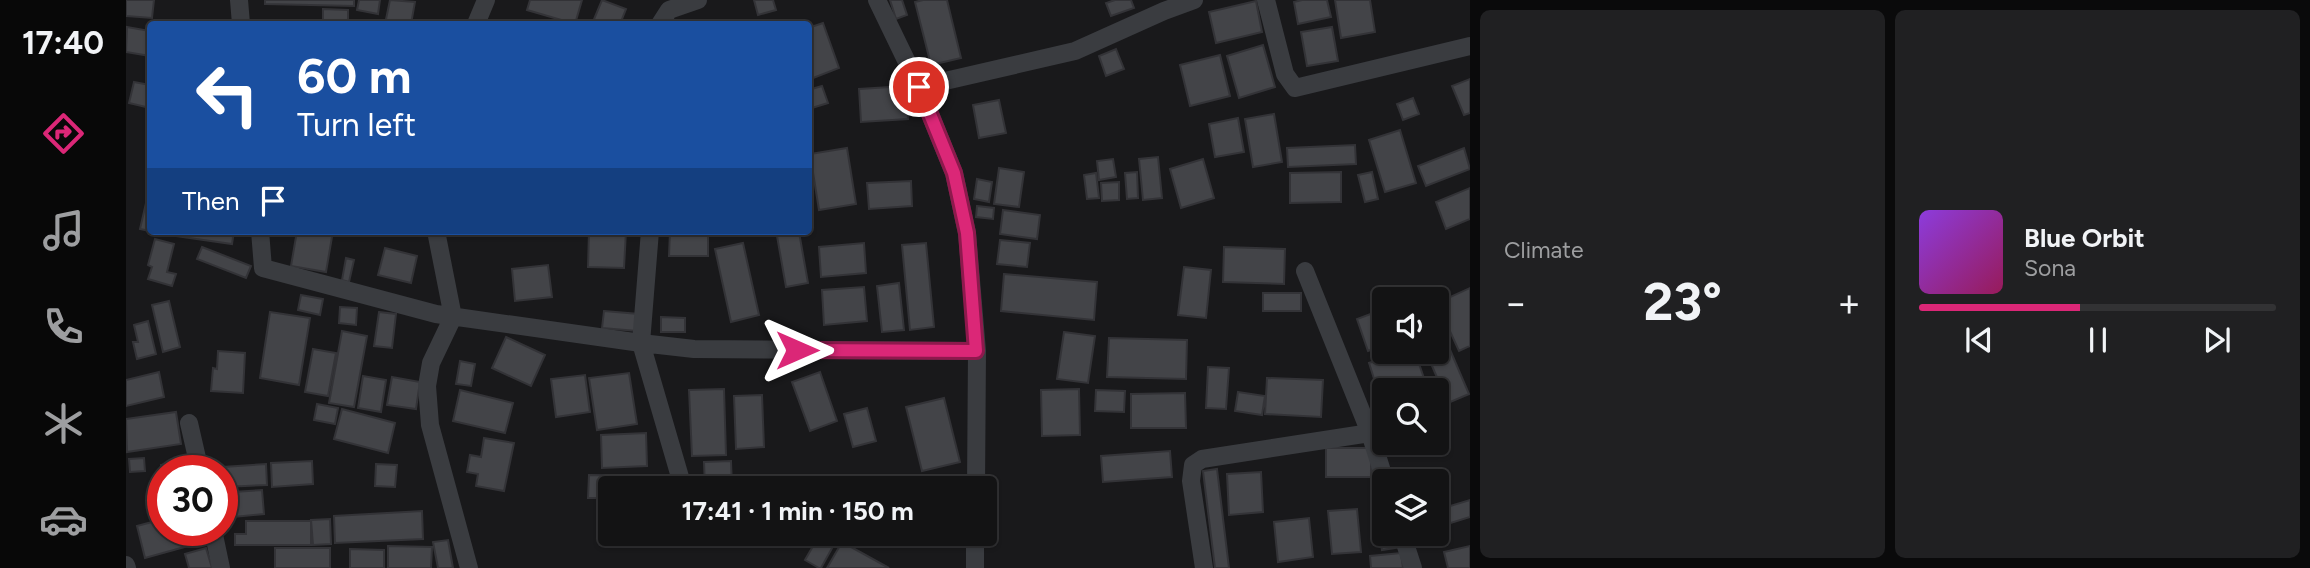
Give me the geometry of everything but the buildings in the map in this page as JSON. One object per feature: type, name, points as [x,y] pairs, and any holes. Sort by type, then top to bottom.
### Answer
[{"type":"street","points":[[239,0],[241,21]]},
{"type":"street","points":[[477,21],[486,0]]},
{"type":"street","points":[[662,21],[668,10],[698,0]]},
{"type":"street","points":[[919,87],[1075,51],[1194,0]]},
{"type":"street","points":[[1266,0],[1285,74],[1295,88],[1470,46]]},
{"type":"street","points":[[875,2],[919,87],[954,173],[967,233],[976,351],[976,476]]},
{"type":"street","points":[[260,235],[263,268],[453,317],[694,349],[976,351]]},
{"type":"street","points":[[437,235],[453,317],[430,363],[428,407],[430,425],[469,568]]},
{"type":"street","points":[[650,235],[640,343],[680,476]]},
{"type":"street","points":[[1305,271],[1370,433],[1381,469]]},
{"type":"street","points":[[190,423],[197,455]]},
{"type":"street","points":[[1204,568],[1191,481],[1193,465],[1202,459],[1370,433]]},
{"type":"street","points":[[216,546],[221,568]]},
{"type":"street","points":[[975,546],[975,568]]},
{"type":"street","points":[[1406,546],[1413,568]]},
{"type":"route","points":[[797,350],[976,351],[967,233],[954,173],[919,87]]}]
